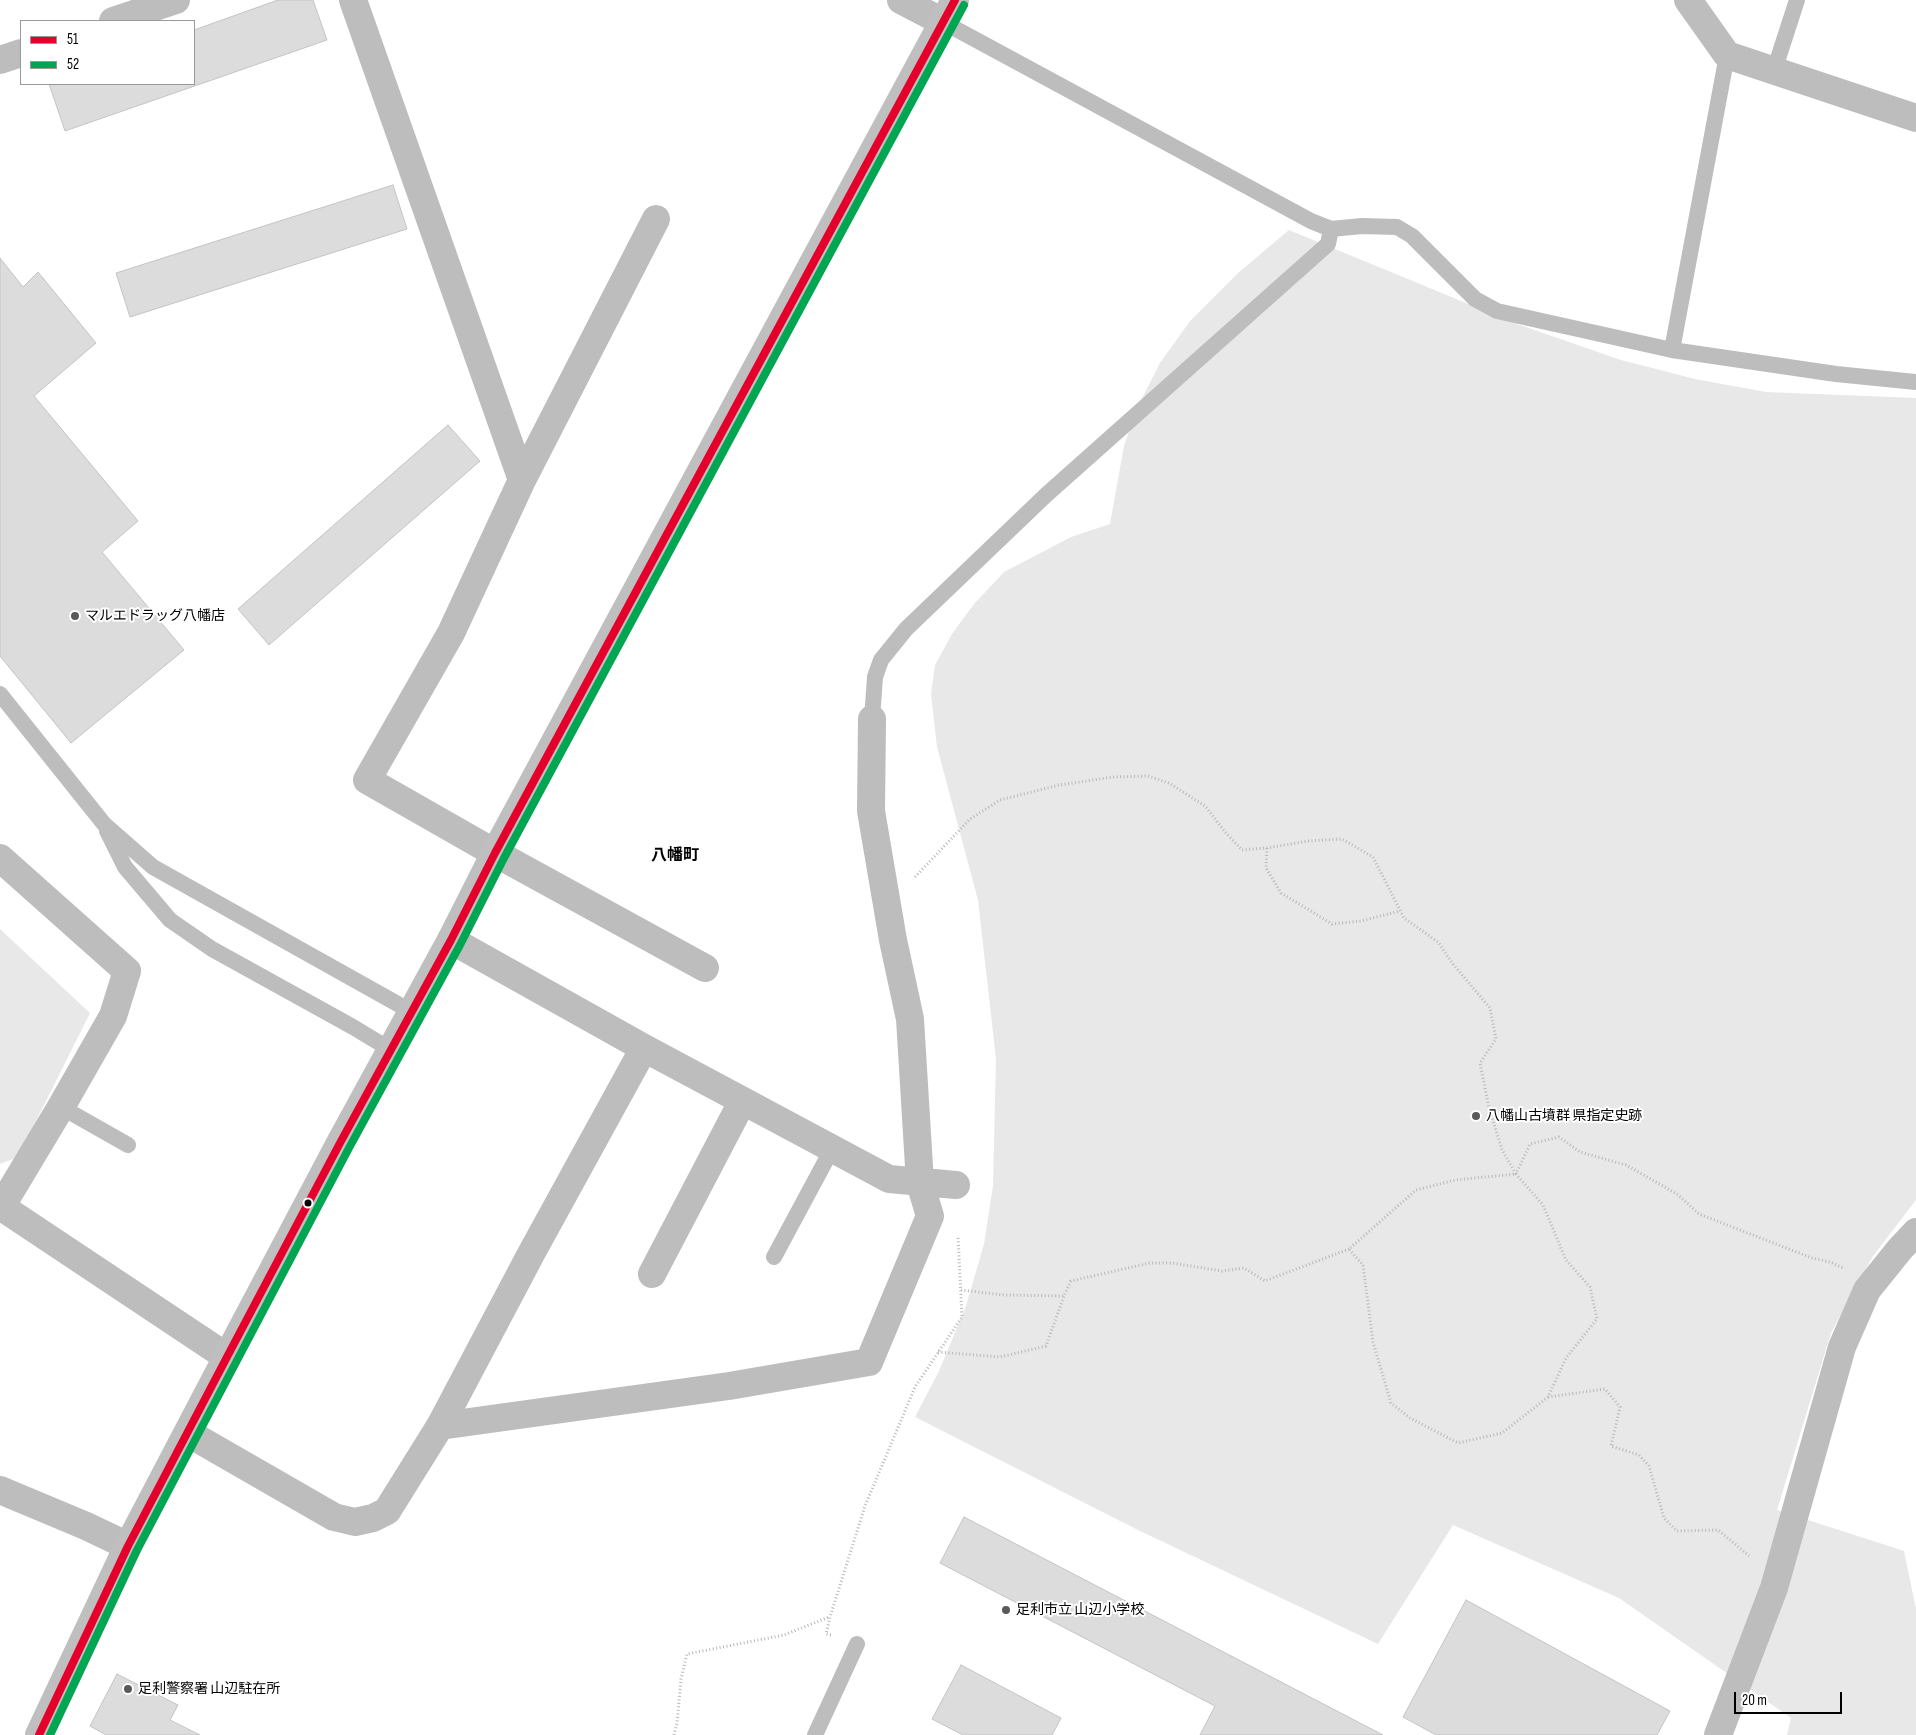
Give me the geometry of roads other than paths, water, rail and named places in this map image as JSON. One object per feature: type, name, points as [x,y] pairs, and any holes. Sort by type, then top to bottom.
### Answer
[{"type":"main road","points":[[39,1735],[128,1546],[227,1357],[451,940],[495,853],[949,11]]},
{"type":"street","points":[[116,20],[176,0]]},
{"type":"street","points":[[353,0],[522,480]]},
{"type":"street","points":[[901,0],[949,11]]},
{"type":"street","points":[[1688,0],[1727,54],[1916,118]]},
{"type":"street","points":[[0,60],[20,52]]},
{"type":"street","points":[[656,219],[522,480],[451,633],[367,780],[495,853],[706,968]]},
{"type":"street","points":[[440,1426],[729,1386],[869,1362],[930,1216],[920,1183],[910,1019],[887,908],[870,811],[872,719]]},
{"type":"street","points":[[0,858],[126,971],[112,1016],[61,1107],[1,1207],[227,1357]]},
{"type":"street","points":[[451,940],[742,1102],[890,1179],[956,1185]]},
{"type":"street","points":[[188,1433],[334,1517],[355,1522],[373,1518],[388,1511],[440,1426],[532,1252],[644,1048]]},
{"type":"street","points":[[652,1274],[742,1102]]},
{"type":"street","points":[[1718,1735],[1774,1588],[1842,1347],[1867,1290],[1900,1248],[1916,1232]]},
{"type":"street","points":[[0,1490],[128,1546]]},
{"type":"lane","points":[[1774,71],[1797,0]]},
{"type":"lane","points":[[949,11],[1302,216],[1331,229],[1362,226],[1397,227],[1412,236],[1475,299],[1497,310],[1672,350],[1836,374],[1916,382]]},
{"type":"lane","points":[[1672,350],[1727,54]]},
{"type":"lane","points":[[872,719],[875,677],[881,660],[906,629],[1046,495],[1328,244],[1331,229]]},
{"type":"lane","points":[[0,694],[104,824],[153,868],[412,1012]]},
{"type":"lane","points":[[104,824],[125,868],[170,920],[212,949],[391,1050]]},
{"type":"lane","points":[[61,1107],[128,1145]]},
{"type":"lane","points":[[774,1257],[832,1149]]},
{"type":"lane","points":[[815,1735],[856,1644]]},
{"type":"place","name":"マルエドラッグ八幡店","points":[[75,616]]},
{"type":"place","name":"八幡山古墳群 県指定史跡","points":[[1476,1116]]},
{"type":"place","name":"足利市立 山辺小学校","points":[[1006,1610]]},
{"type":"place","name":"足利警察署 山辺駐在所","points":[[128,1689]]},
{"type":"district","name":"八幡町","points":[[675,856]]}]
